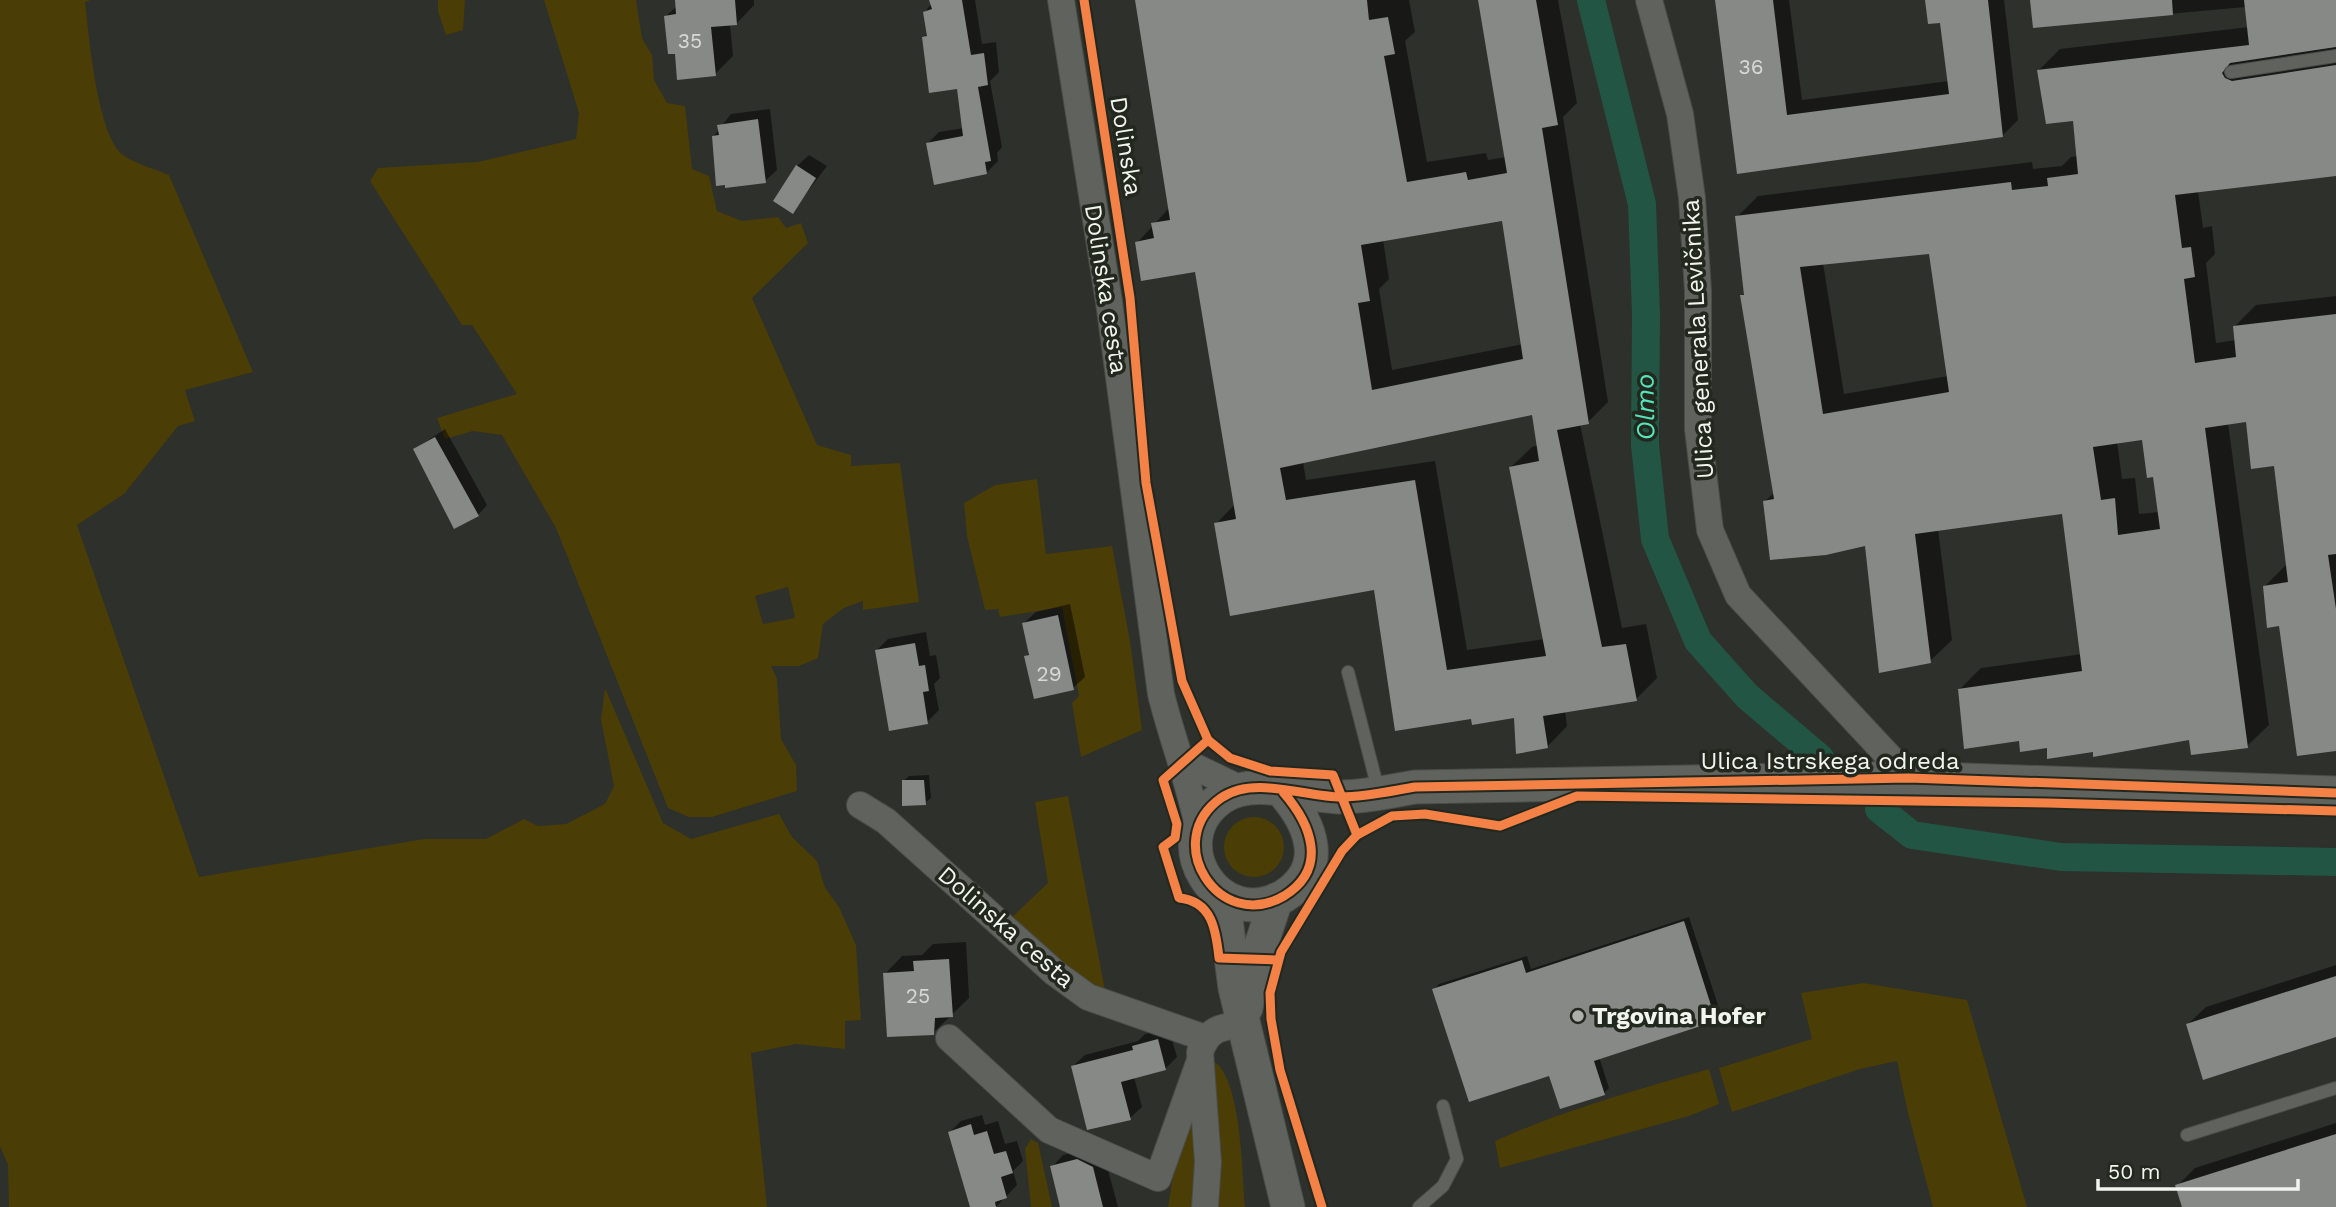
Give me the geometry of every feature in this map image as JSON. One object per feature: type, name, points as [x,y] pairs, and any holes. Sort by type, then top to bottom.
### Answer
[{"type":"street","name":"Dolinska cesta","points":[[1061,0],[1107,290],[1161,694],[1170,729],[1183,761],[1198,827]]},
{"type":"street","name":"Ulica generala Levičnika","points":[[1649,0],[1680,114],[1692,198],[1698,291],[1698,429],[1710,530],[1738,594],[1909,778]]},
{"type":"street","points":[[1183,761],[1241,789],[1342,797],[1372,794]]},
{"type":"street","name":"Ulica Istrskega odreda","points":[[1372,794],[1415,787],[1909,778],[2336,793]]},
{"type":"street","points":[[1241,789],[1223,797],[1208,810],[1198,827],[1195,847],[1198,867],[1209,884],[1223,896],[1239,904],[1258,905],[1276,900],[1291,891],[1303,877],[1310,860],[1312,840],[1307,823],[1283,792]]},
{"type":"street","points":[[1312,840],[1372,794]]},
{"type":"street","name":"Dolinska cesta","points":[[860,805],[886,821],[1028,950],[1088,997],[1202,1051]]},
{"type":"street","points":[[1223,896],[1229,958],[1288,1207]]},
{"type":"street","points":[[1243,1024],[1253,969],[1276,900]]},
{"type":"street","points":[[949,1038],[1048,1130],[1158,1178],[1202,1051],[1214,1030],[1243,1024]]},
{"type":"street","points":[[1202,1051],[1206,1126],[1205,1207]]},
{"type":"lane","points":[[2231,72],[2336,56]]},
{"type":"lane","points":[[1348,672],[1372,794]]},
{"type":"lane","points":[[2187,1135],[2336,1088]]},
{"type":"lane","points":[[1419,1207],[1443,1186],[1457,1159],[1443,1106]]},
{"type":"shaded area","points":[[0,0],[91,0],[85,2],[96,83],[114,144],[123,155],[169,175],[253,372],[185,390],[195,421],[178,426],[124,494],[77,525],[199,877],[424,839],[486,839],[524,819],[538,826],[566,824],[605,804],[614,786],[601,720],[605,688],[663,823],[691,839],[779,814],[792,837],[817,861],[825,888],[839,907],[856,945],[861,1020],[845,1021],[845,1049],[796,1044],[751,1053],[767,1207],[9,1207],[8,1165],[0,1146]]},
{"type":"shaded area","points":[[438,0],[465,0],[463,30],[446,35],[438,11]]},
{"type":"shaded area","points":[[544,0],[636,0],[642,38],[652,55],[654,80],[667,103],[685,106],[692,169],[709,176],[717,211],[742,221],[778,217],[786,228],[801,223],[808,243],[752,298],[817,445],[851,455],[851,466],[900,463],[919,602],[863,610],[863,601],[844,608],[823,624],[818,658],[799,666],[771,666],[777,679],[781,739],[796,765],[797,791],[712,817],[689,817],[668,808],[556,528],[502,435],[473,431],[445,439],[437,418],[517,394],[472,325],[462,325],[370,181],[378,168],[478,162],[576,139],[579,113]],"holes":[[[788,587],[795,618],[763,624],[755,596]]]},
{"type":"shaded area","points":[[1037,479],[1046,554],[1112,546],[1130,641],[1142,730],[1081,757],[1072,703],[1079,696],[1062,607],[1000,617],[998,609],[985,610],[967,536],[964,503],[995,485]]},
{"type":"shaded area","points":[[1068,796],[1105,990],[1066,968],[1009,920],[1048,883],[1035,802]]},
{"type":"shaded area","points":[[1254,817],[1271,822],[1279,830],[1284,847],[1279,864],[1271,872],[1254,877],[1237,872],[1229,864],[1224,847],[1229,830],[1237,822]]},
{"type":"shaded area","points":[[1863,983],[1967,1000],[2027,1207],[1933,1207],[1897,1061],[1860,1069],[1732,1112],[1719,1068],[1812,1039],[1801,993]]},
{"type":"shaded area","points":[[1215,1062],[1224,1073],[1236,1108],[1245,1207],[1217,1207],[1211,1069]]},
{"type":"shaded area","points":[[1709,1069],[1719,1104],[1689,1116],[1500,1168],[1495,1141],[1574,1110]]},
{"type":"shaded area","points":[[1187,1124],[1198,1124],[1193,1207],[1168,1207],[1174,1171]]},
{"type":"shaded area","points":[[1031,1139],[1038,1143],[1052,1207],[1031,1207],[1025,1149]]},
{"type":"building","points":[[675,0],[735,0],[737,25],[711,27],[716,76],[677,80],[675,54],[668,54],[664,16],[676,14]]},
{"type":"building","points":[[929,0],[962,0],[971,55],[984,53],[988,85],[978,87],[991,161],[985,162],[987,174],[934,185],[926,143],[963,136],[957,89],[929,93],[922,37],[927,36],[923,12],[932,9]]},
{"type":"building","points":[[1135,0],[1367,0],[1369,20],[1388,17],[1395,54],[1384,56],[1407,182],[1466,172],[1468,180],[1507,173],[1478,0],[1536,0],[1558,125],[1542,128],[1589,424],[1557,430],[1602,647],[1626,644],[1637,701],[1543,716],[1548,748],[1516,754],[1514,718],[1472,725],[1471,719],[1395,731],[1374,590],[1230,616],[1214,523],[1236,519],[1195,272],[1141,281],[1135,242],[1154,238],[1151,223],[1170,220]],"holes":[[[1502,221],[1523,359],[1372,390],[1358,303],[1370,301],[1361,245]],[[1532,415],[1539,461],[1509,467],[1546,656],[1447,670],[1415,480],[1286,500],[1280,468]]]},
{"type":"building","points":[[1715,0],[1773,0],[1787,115],[1949,94],[1940,23],[1928,24],[1925,0],[1988,0],[2003,137],[1737,174]]},
{"type":"building","points":[[2030,0],[2172,0],[2173,15],[2033,28]]},
{"type":"building","points":[[2244,0],[2336,0],[2336,47],[2230,63],[2222,73],[2232,81],[2336,65],[2336,176],[2175,195],[2182,248],[2191,247],[2195,277],[2184,279],[2195,363],[2236,357],[2233,326],[2336,314],[2336,554],[2328,555],[2336,609],[2336,751],[2297,756],[2279,626],[2267,628],[2263,586],[2288,582],[2274,466],[2251,469],[2246,422],[2205,428],[2248,748],[2191,755],[2189,740],[2093,757],[2093,752],[2047,759],[2047,748],[2020,752],[2019,741],[1964,749],[1958,689],[2082,671],[2062,514],[1915,534],[1931,663],[1879,673],[1865,546],[1826,555],[1770,560],[1763,501],[1774,499],[1740,295],[1744,295],[1735,216],[2011,182],[2012,190],[2048,186],[2047,178],[2078,174],[2073,121],[2046,124],[2037,70],[2249,45]],"holes":[[[1929,254],[1949,392],[1823,414],[1800,267]],[[2142,440],[2147,478],[2153,477],[2160,529],[2118,535],[2115,498],[2101,500],[2093,447]]]},
{"type":"building","points":[[758,119],[766,183],[725,188],[725,185],[716,186],[712,136],[719,135],[717,125]]},
{"type":"building","points":[[796,165],[816,178],[793,214],[773,201]]},
{"type":"building","points":[[435,437],[479,516],[454,529],[413,449]]},
{"type":"building","points":[[1058,615],[1074,690],[1034,699],[1024,656],[1029,655],[1022,623]]},
{"type":"building","points":[[915,643],[919,666],[925,665],[929,691],[923,692],[928,724],[889,731],[875,650]]},
{"type":"building","points":[[902,780],[924,780],[926,805],[902,806]]},
{"type":"building","name":"Trgovina Hofer","points":[[1684,921],[1716,1021],[1594,1061],[1605,1095],[1560,1109],[1549,1076],[1469,1102],[1432,989],[1522,960],[1526,973]]},
{"type":"building","points":[[949,959],[953,1017],[935,1018],[934,1035],[887,1037],[883,973],[914,971],[913,961]]},
{"type":"building","points":[[2336,976],[2336,1037],[2203,1080],[2186,1024]]},
{"type":"building","points":[[1158,1039],[1166,1070],[1121,1082],[1131,1120],[1087,1130],[1071,1066],[1133,1050],[1132,1046]]},
{"type":"building","points":[[971,1124],[974,1135],[987,1131],[994,1154],[1006,1151],[1013,1173],[1001,1177],[1007,1198],[995,1202],[996,1207],[970,1207],[948,1132]]},
{"type":"building","points":[[2336,1134],[2336,1207],[2182,1207],[2175,1185]]},
{"type":"building","points":[[1077,1159],[1093,1167],[1103,1207],[1060,1207],[1050,1166]]},
{"type":"waterway","name":"Olmo","points":[[1591,0],[1642,204],[1646,314],[1645,445],[1655,539],[1698,641],[1747,696],[1820,758]]},
{"type":"waterway","points":[[1879,809],[1912,835],[2061,857],[2336,862]]},
{"type":"cycle path","name":"Dolinska","points":[[1084,0],[1130,298],[1146,483],[1182,681],[1208,740],[1230,758],[1270,771],[1333,775],[1357,835]]},
{"type":"cycle path","points":[[1208,740],[1163,780],[1177,824],[1175,838],[1163,847],[1179,898],[1190,900],[1205,911],[1214,928],[1219,958],[1278,960]]},
{"type":"cycle path","points":[[1283,792],[1307,832],[1311,846],[1307,872],[1298,885],[1284,896],[1260,904],[1238,903],[1219,893],[1205,877],[1197,858],[1196,837],[1204,816],[1221,798],[1234,791],[1249,788],[1341,797],[1415,787],[1909,778],[2336,793]]},
{"type":"cycle path","points":[[1322,1207],[1280,1070],[1271,1019],[1270,993],[1281,952],[1342,851],[1357,835],[1392,816],[1425,814],[1500,826],[1577,796],[2048,803],[2336,811]]},
{"type":"place","name":"Trgovina Hofer","points":[[1578,1016]]}]
